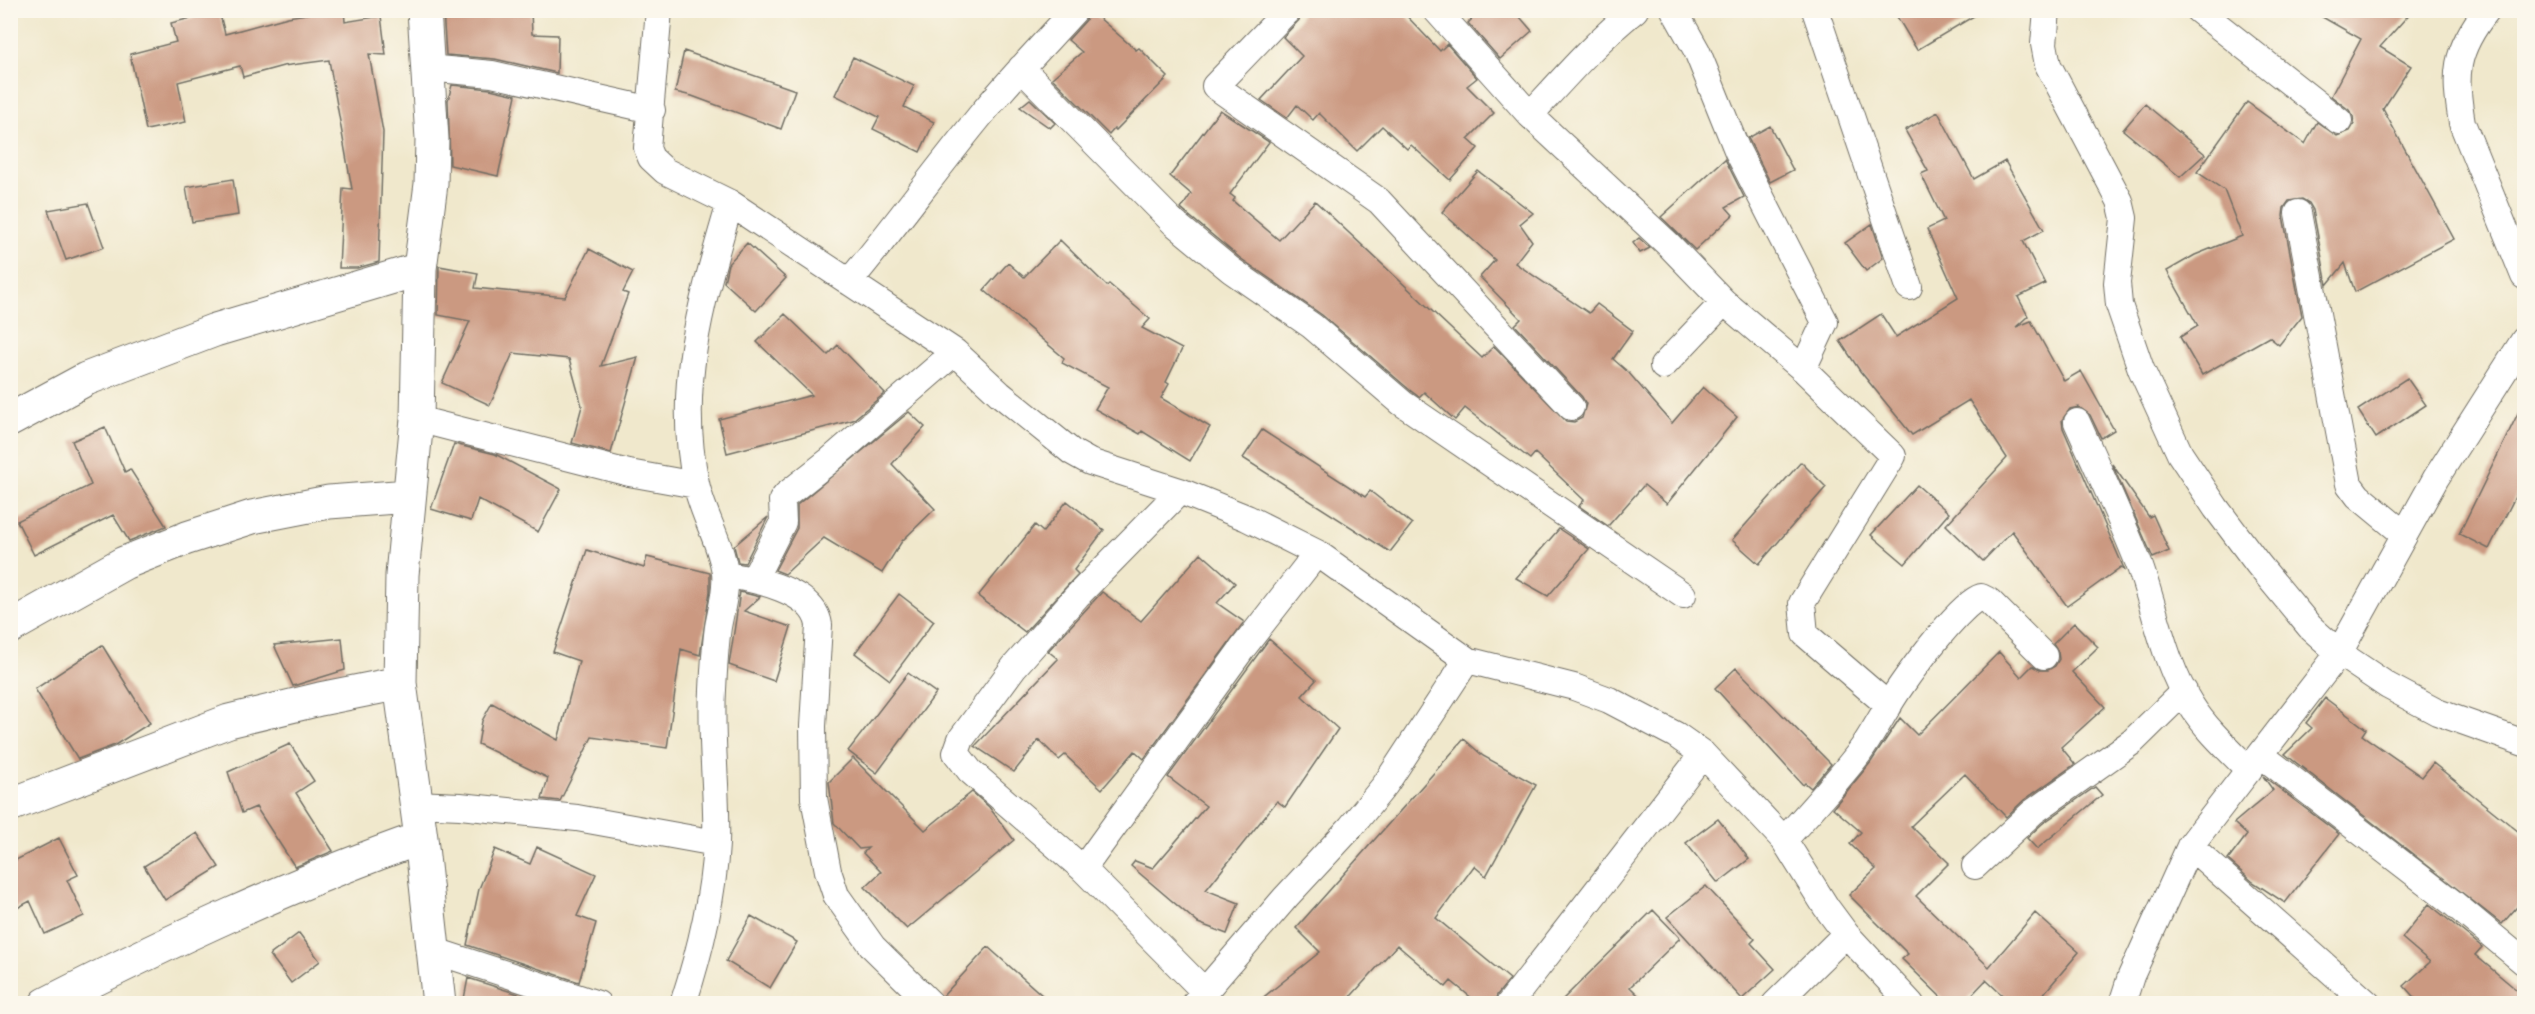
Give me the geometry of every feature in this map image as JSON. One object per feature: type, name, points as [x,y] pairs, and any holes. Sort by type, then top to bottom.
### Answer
[{"type":"street","points":[[424,10],[432,139],[431,184],[420,269],[417,419],[402,575],[400,683],[421,838],[438,1003]]},
{"type":"street","points":[[10,420],[86,378],[215,330],[420,269]]},
{"type":"street","points":[[10,627],[124,563],[188,538],[252,517],[328,502],[409,496]]},
{"type":"street","points":[[10,805],[229,721],[400,683]]},
{"type":"street","points":[[46,1004],[225,916],[379,852],[421,838]]},
{"type":"lane","points":[[659,10],[647,148],[651,158],[665,171],[730,202],[955,352],[1000,394],[1066,449],[1090,462],[1180,492],[1247,518],[1317,553],[1467,660],[1574,687],[1609,700],[1676,735],[1703,754],[1784,840],[1826,907],[1846,934],[1911,1004]]},
{"type":"lane","points":[[849,282],[1021,68],[1076,10]]},
{"type":"lane","points":[[1288,10],[1215,86],[1379,201],[1571,407]]},
{"type":"lane","points":[[1436,10],[1530,115],[1669,245],[1724,302],[1803,369],[1893,456],[1802,603],[1805,634],[1889,706]]},
{"type":"lane","points":[[1530,115],[1581,59],[1635,10]]},
{"type":"lane","points":[[1674,10],[1697,51],[1737,150],[1825,322],[1803,369]]},
{"type":"lane","points":[[1815,10],[1909,287]]},
{"type":"lane","points":[[2047,10],[2044,44],[2048,65],[2120,201],[2124,218],[2117,283],[2119,305],[2141,369],[2180,454],[2216,508],[2310,627],[2339,653],[2388,686],[2437,712],[2524,744]]},
{"type":"lane","points":[[2198,10],[2339,121]]},
{"type":"lane","points":[[2487,10],[2462,50],[2456,73],[2457,97],[2462,123],[2524,276]]},
{"type":"lane","points":[[428,68],[492,74],[652,110]]},
{"type":"lane","points":[[1021,68],[1174,223],[1199,245],[1312,326],[1402,403],[1683,595]]},
{"type":"lane","points":[[683,1004],[712,894],[716,843],[712,713],[716,643],[726,575],[696,485],[689,440],[687,397],[693,345],[702,301],[730,202]]},
{"type":"lane","points":[[2298,213],[2349,484],[2358,496],[2404,534]]},
{"type":"lane","points":[[1663,366],[1724,302]]},
{"type":"lane","points":[[2122,1004],[2131,976],[2190,846],[2339,653],[2436,478],[2524,340]]},
{"type":"lane","points":[[754,579],[783,522],[782,500],[786,495],[955,352]]},
{"type":"lane","points":[[417,419],[629,473],[696,485]]},
{"type":"lane","points":[[2077,422],[2139,564],[2172,667],[2191,706],[2255,762],[2453,903],[2524,962]]},
{"type":"lane","points":[[1180,492],[1077,596],[1014,667],[961,740],[957,750],[959,760],[970,771],[1083,869],[1200,998],[1286,897],[1351,827],[1385,785],[1467,660]]},
{"type":"lane","points":[[1083,869],[1242,649],[1317,553]]},
{"type":"lane","points":[[726,575],[754,579],[787,590],[811,608],[818,621],[813,736],[814,798],[828,872],[836,895],[873,947],[931,1004]]},
{"type":"lane","points":[[1784,840],[1858,754],[1900,687],[1947,627],[1977,598],[1989,601],[2044,656]]},
{"type":"lane","points":[[1975,866],[2033,812],[2132,742],[2184,691]]},
{"type":"lane","points":[[1520,999],[1703,754]]},
{"type":"lane","points":[[415,804],[460,806],[577,818],[716,843]]},
{"type":"lane","points":[[2190,846],[2368,1004]]},
{"type":"lane","points":[[1774,1004],[1846,934]]},
{"type":"lane","points":[[432,951],[597,1004]]},
{"type":"building","points":[[344,10],[345,22],[381,16],[386,55],[369,54],[383,132],[379,262],[357,268],[339,268],[343,188],[352,189],[329,60],[283,66],[243,77],[240,66],[178,82],[186,122],[146,130],[130,54],[176,42],[171,23],[219,11],[225,34],[288,17]]},
{"type":"building","points":[[443,10],[531,10],[532,34],[558,35],[557,73],[495,59],[446,55]]},
{"type":"building","points":[[1090,10],[1136,50],[1139,48],[1168,77],[1109,135],[1052,78],[1082,52],[1068,40],[1086,20]]},
{"type":"building","points":[[1303,10],[1401,10],[1440,51],[1447,44],[1477,78],[1467,86],[1494,113],[1468,139],[1478,148],[1450,180],[1411,145],[1407,149],[1382,126],[1357,151],[1319,113],[1313,120],[1297,105],[1287,118],[1261,100],[1302,56],[1283,37],[1299,20]]},
{"type":"building","points":[[1481,10],[1514,10],[1532,31],[1500,59],[1468,23]]},
{"type":"building","points":[[1893,10],[1984,10],[1917,50]]},
{"type":"building","points":[[2310,10],[2413,10],[2380,47],[2411,66],[2383,109],[2454,239],[2355,292],[2345,263],[2327,285],[2313,210],[2309,203],[2302,199],[2289,201],[2284,208],[2283,216],[2302,316],[2279,345],[2269,337],[2202,375],[2180,337],[2198,326],[2167,271],[2195,255],[2242,236],[2224,190],[2197,172],[2247,102],[2305,144],[2317,122],[2337,136],[2350,131],[2354,124],[2349,110],[2331,96],[2361,39]]},
{"type":"building","points":[[684,51],[795,90],[781,129],[692,96],[675,92]]},
{"type":"building","points":[[853,57],[914,86],[904,107],[934,122],[920,152],[873,129],[879,117],[835,95]]},
{"type":"building","points":[[452,85],[490,89],[516,95],[498,176],[450,165],[448,100]]},
{"type":"building","points":[[1030,99],[1055,123],[1050,128],[1020,107]]},
{"type":"building","points":[[2145,104],[2205,154],[2180,177],[2123,130]]},
{"type":"building","points":[[1220,110],[1269,142],[1230,194],[1235,198],[1233,201],[1279,240],[1315,201],[1482,358],[1494,346],[1566,421],[1574,422],[1582,418],[1586,404],[1582,397],[1515,325],[1521,319],[1480,277],[1495,260],[1442,212],[1478,171],[1533,213],[1520,224],[1532,241],[1515,263],[1589,313],[1597,304],[1633,331],[1613,359],[1629,373],[1672,423],[1703,387],[1737,417],[1667,504],[1644,485],[1608,526],[1579,506],[1584,500],[1535,453],[1530,459],[1465,408],[1455,420],[1424,392],[1419,397],[1322,315],[1240,258],[1181,209],[1191,194],[1170,176]]},
{"type":"building","points":[[1938,112],[1974,179],[2005,161],[2044,230],[2023,241],[2045,284],[2018,297],[2028,316],[2016,327],[2031,321],[2064,381],[2081,371],[2114,430],[2101,438],[2090,415],[2079,407],[2070,409],[2062,420],[2063,428],[2125,571],[2121,567],[2067,606],[2012,531],[1983,561],[1946,525],[2007,458],[1969,400],[1912,435],[1860,371],[1840,341],[1881,314],[1896,337],[1958,298],[1927,229],[1944,221],[1921,174],[1928,171],[1905,130]]},
{"type":"building","points":[[1770,126],[1793,170],[1770,182],[1748,138]]},
{"type":"building","points":[[1725,159],[1744,197],[1726,207],[1733,215],[1695,250],[1661,217]]},
{"type":"building","points":[[233,179],[238,215],[192,222],[186,187]]},
{"type":"building","points":[[88,203],[104,247],[66,260],[48,210]]},
{"type":"building","points":[[1872,224],[1883,258],[1866,271],[1845,243]]},
{"type":"building","points":[[1639,238],[1650,248],[1640,253],[1633,243]]},
{"type":"building","points":[[1060,240],[1107,286],[1109,284],[1150,319],[1142,328],[1182,349],[1166,382],[1169,384],[1161,398],[1210,427],[1190,461],[1142,431],[1140,434],[1095,409],[1108,387],[1062,363],[1064,358],[984,290],[1008,263],[1024,277]]},
{"type":"building","points":[[747,243],[786,278],[756,311],[724,282],[728,264]]},
{"type":"building","points":[[589,249],[633,272],[623,292],[628,294],[601,366],[638,357],[611,453],[572,443],[582,406],[569,359],[513,353],[490,405],[442,383],[470,321],[438,315],[439,266],[478,273],[475,288],[565,297]]},
{"type":"building","points":[[785,314],[828,355],[838,345],[885,393],[853,420],[727,453],[719,419],[812,395],[757,342]]},
{"type":"building","points":[[2407,378],[2426,405],[2376,438],[2358,410]]},
{"type":"building","points":[[2524,401],[2524,479],[2489,549],[2459,534]]},
{"type":"building","points":[[909,412],[925,427],[892,464],[935,509],[902,541],[882,573],[824,538],[785,574],[775,570],[797,528],[797,505]]},
{"type":"building","points":[[105,427],[125,472],[130,469],[166,526],[129,541],[113,515],[34,555],[17,521],[91,485],[72,441]]},
{"type":"building","points":[[1262,430],[1365,497],[1370,491],[1412,524],[1390,552],[1243,458]]},
{"type":"building","points":[[454,444],[495,454],[561,489],[538,532],[478,499],[471,521],[431,509]]},
{"type":"building","points":[[1801,462],[1826,487],[1759,564],[1732,540]]},
{"type":"building","points":[[2112,464],[2149,517],[2153,515],[2169,551],[2153,558]]},
{"type":"building","points":[[1917,485],[1949,513],[1905,564],[1871,535]]},
{"type":"building","points":[[1067,501],[1104,530],[1074,570],[1078,574],[1025,632],[978,596],[1035,525],[1043,532]]},
{"type":"building","points":[[768,517],[745,563],[738,562],[734,546]]},
{"type":"building","points":[[1559,529],[1589,549],[1548,596],[1516,578]]},
{"type":"building","points":[[587,550],[644,568],[647,557],[710,573],[710,591],[700,655],[681,649],[667,748],[592,737],[560,801],[542,799],[548,778],[478,744],[482,721],[492,703],[558,740],[579,661],[553,652]]},
{"type":"building","points":[[1201,553],[1235,583],[1217,603],[1244,622],[1144,759],[1135,751],[1102,789],[1065,755],[1059,760],[1039,740],[1014,772],[975,746],[1058,659],[1048,651],[1102,592],[1141,621]]},
{"type":"building","points":[[740,592],[760,597],[744,611],[791,627],[774,681],[729,665]]},
{"type":"building","points":[[899,594],[934,621],[890,680],[855,653]]},
{"type":"building","points":[[2074,623],[2098,647],[2072,672],[2105,707],[2061,747],[2075,764],[2024,800],[2006,817],[1965,774],[1911,826],[1949,863],[1916,896],[1989,967],[2035,913],[2079,952],[2035,1004],[2012,1004],[1986,980],[1963,1004],[1948,1004],[1902,959],[1908,954],[1849,895],[1876,869],[1850,844],[1861,832],[1833,808],[1871,762],[1900,718],[1917,735],[1999,652],[2021,677],[2032,666],[2040,670],[2048,670],[2055,666],[2059,659],[2053,644]]},
{"type":"building","points":[[342,638],[345,670],[293,686],[274,645]]},
{"type":"building","points":[[1269,639],[1316,680],[1302,696],[1338,729],[1285,807],[1277,801],[1206,890],[1239,903],[1227,934],[1198,923],[1131,866],[1135,861],[1153,868],[1206,806],[1168,777]]},
{"type":"building","points":[[102,645],[150,723],[115,745],[78,759],[35,689]]},
{"type":"building","points":[[1736,668],[1831,764],[1811,788],[1805,783],[1803,785],[1715,688]]},
{"type":"building","points":[[908,673],[936,693],[877,773],[848,751]]},
{"type":"building","points":[[2325,698],[2366,729],[2362,735],[2422,777],[2433,763],[2524,836],[2524,899],[2502,924],[2285,754],[2312,728],[2306,723]]},
{"type":"building","points":[[1464,739],[1483,756],[1536,785],[1486,876],[1474,866],[1436,918],[1510,979],[1497,995],[1494,1004],[1479,1004],[1451,981],[1446,987],[1397,945],[1344,1004],[1255,1004],[1320,952],[1296,928]]},
{"type":"building","points":[[290,744],[314,781],[296,793],[333,851],[295,867],[256,807],[242,813],[228,772]]},
{"type":"building","points":[[853,758],[925,830],[972,792],[989,807],[1014,840],[907,929],[865,887],[881,872],[863,853],[868,848],[859,849],[834,823],[829,782]]},
{"type":"building","points":[[2263,776],[2339,834],[2285,903],[2253,882],[2228,860],[2247,835],[2234,823],[2273,790]]},
{"type":"building","points":[[2095,787],[2102,795],[2037,849],[2027,838],[2042,824]]},
{"type":"building","points":[[1718,819],[1749,859],[1718,883],[1686,843]]},
{"type":"building","points":[[197,833],[219,867],[165,900],[144,866]]},
{"type":"building","points":[[59,838],[78,875],[67,880],[84,916],[45,934],[30,901],[10,912],[10,863]]},
{"type":"building","points":[[537,847],[596,874],[577,916],[596,923],[579,982],[467,945],[479,889],[495,849],[530,864]]},
{"type":"building","points":[[1706,886],[1755,939],[1751,943],[1775,969],[1742,999],[1667,917]]},
{"type":"building","points":[[2429,904],[2482,947],[2475,955],[2524,996],[2524,1004],[2420,1004],[2404,986],[2430,962],[2402,938]]},
{"type":"building","points":[[1653,910],[1680,938],[1630,987],[1647,1004],[1558,1004]]},
{"type":"building","points":[[751,916],[797,942],[770,988],[726,961]]},
{"type":"building","points":[[299,933],[320,961],[291,983],[270,955]]},
{"type":"building","points":[[988,947],[1052,1004],[946,1004],[943,996]]},
{"type":"building","points":[[468,978],[518,994],[516,1004],[463,1004]]}]
